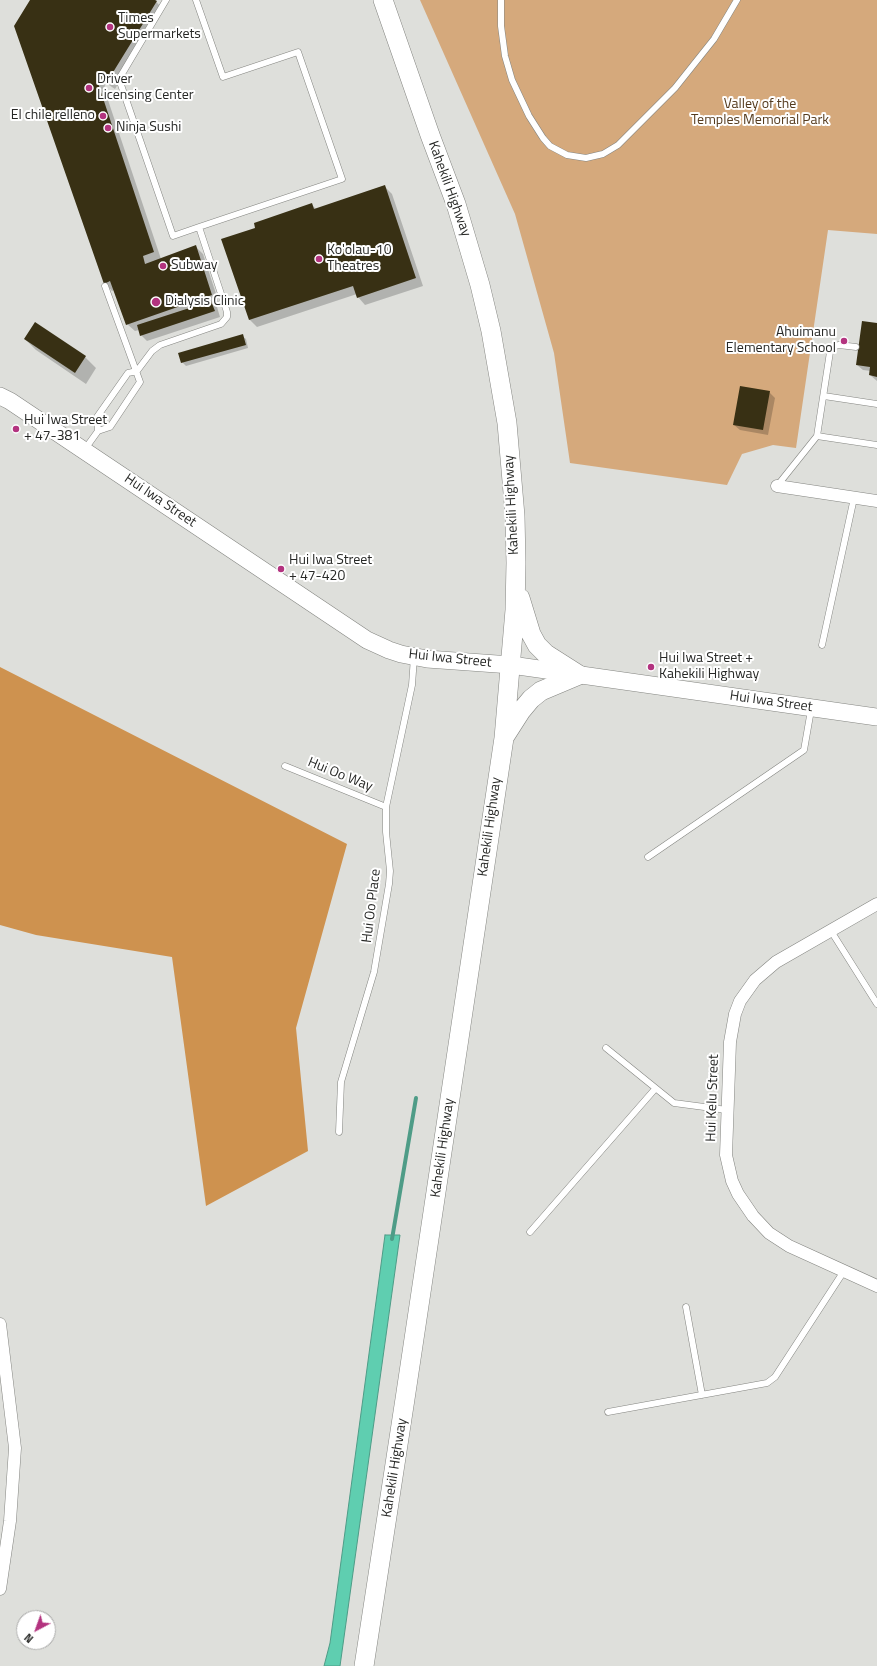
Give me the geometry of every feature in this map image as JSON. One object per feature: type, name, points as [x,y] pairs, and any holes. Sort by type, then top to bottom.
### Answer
[{"type":"main road","name":"Kahekili Highway","points":[[364,1666],[407,1391],[504,738],[511,665],[515,581],[512,470],[501,384],[491,331],[480,285],[456,204],[430,135],[383,0]]},
{"type":"main road","points":[[515,581],[531,634],[537,645],[546,654],[579,675]]},
{"type":"main road","points":[[504,738],[521,711],[531,699],[541,691],[579,675]]},
{"type":"street","name":"Hui Iwa Street","points":[[0,396],[367,640],[389,650],[414,657],[511,665],[877,717]]},
{"type":"street","points":[[777,486],[877,502]]},
{"type":"street","name":"Hui Kelu Street","points":[[877,904],[776,962],[765,970],[740,1001],[735,1014],[730,1042],[726,1155],[732,1182],[744,1206],[760,1225],[779,1240],[877,1286]]},
{"type":"street","points":[[0,1324],[15,1448],[10,1521],[0,1589]]},
{"type":"lane","points":[[166,0],[119,79],[173,236],[342,179],[298,52],[223,77],[196,0]]},
{"type":"lane","points":[[501,0],[501,26],[504,56],[512,80],[529,116],[550,146],[567,155],[586,158],[603,154],[618,145],[675,88],[689,73],[714,39],[737,0]]},
{"type":"lane","points":[[98,431],[97,417],[128,373],[137,371],[148,356],[160,345],[221,324],[227,317],[227,312],[199,227]]},
{"type":"lane","points":[[84,451],[98,431],[110,427],[140,382],[105,286]]},
{"type":"lane","points":[[777,486],[817,436],[829,355],[832,348],[838,345],[856,347]]},
{"type":"lane","points":[[824,396],[877,404]]},
{"type":"lane","points":[[817,436],[877,445]]},
{"type":"lane","points":[[822,645],[854,498]]},
{"type":"lane","name":"Hui Oo Place","points":[[339,1132],[341,1082],[374,972],[389,884],[390,871],[386,832],[386,807],[412,685],[414,657]]},
{"type":"lane","points":[[648,857],[804,750],[812,708]]},
{"type":"lane","name":"Hui Oo Way","points":[[286,766],[386,807]]},
{"type":"lane","points":[[831,930],[877,1004]]},
{"type":"lane","points":[[606,1048],[670,1101],[678,1105],[728,1110]]},
{"type":"lane","points":[[530,1232],[655,1089]]},
{"type":"lane","points":[[608,1412],[762,1385],[772,1380],[776,1377],[844,1271]]},
{"type":"lane","points":[[686,1307],[702,1395]]},
{"type":"green space","name":"Valley of the Temples Memorial Park","points":[[420,0],[877,0],[877,234],[828,230],[796,448],[773,445],[742,454],[727,485],[570,463],[554,353],[515,214]]},
{"type":"shaded area","points":[[0,667],[347,844],[296,1028],[308,1151],[206,1206],[172,957],[36,935],[0,925]]},
{"type":"shaded area","points":[[385,1235],[400,1235],[340,1666],[324,1666],[330,1643]]},
{"type":"building","points":[[30,0],[157,1],[107,82],[98,77],[97,80],[154,252],[143,256],[145,264],[196,245],[212,295],[126,325],[110,281],[104,284],[14,26]]},
{"type":"building","name":"Ko'olau-10 Theatres","points":[[385,185],[416,278],[357,298],[353,286],[249,320],[221,239],[255,228],[254,223],[312,203],[314,209]]},
{"type":"building","points":[[211,301],[215,311],[140,336],[137,325]]},
{"type":"building","points":[[862,321],[877,323],[877,377],[869,375],[870,367],[856,365]]},
{"type":"building","points":[[35,322],[86,356],[75,373],[24,339]]},
{"type":"building","points":[[243,334],[246,345],[181,363],[178,353]]},
{"type":"building","points":[[740,386],[770,391],[763,430],[733,425]]},
{"type":"waterway","points":[[392,1239],[416,1098]]},
{"type":"place","name":"Times Supermarkets","points":[[110,27]]},
{"type":"place","name":"Driver Licensing Center","points":[[89,88]]},
{"type":"place","name":"El chile relleno","points":[[103,116]]},
{"type":"place","name":"Ninja Sushi","points":[[108,128]]},
{"type":"place","name":"Ko'olau-10 Theatres","points":[[319,259]]},
{"type":"place","name":"Subway","points":[[163,266]]},
{"type":"place","name":"Dialysis Clinic","points":[[156,302]]},
{"type":"place","name":"Ahuimanu Elementary School","points":[[844,341]]},
{"type":"place","name":"Hui Iwa Street + 47-381","points":[[16,429]]},
{"type":"place","name":"Hui Iwa Street + 47-420","points":[[281,569]]},
{"type":"place","name":"Hui Iwa Street + Kahekili Highway","points":[[651,667]]}]
